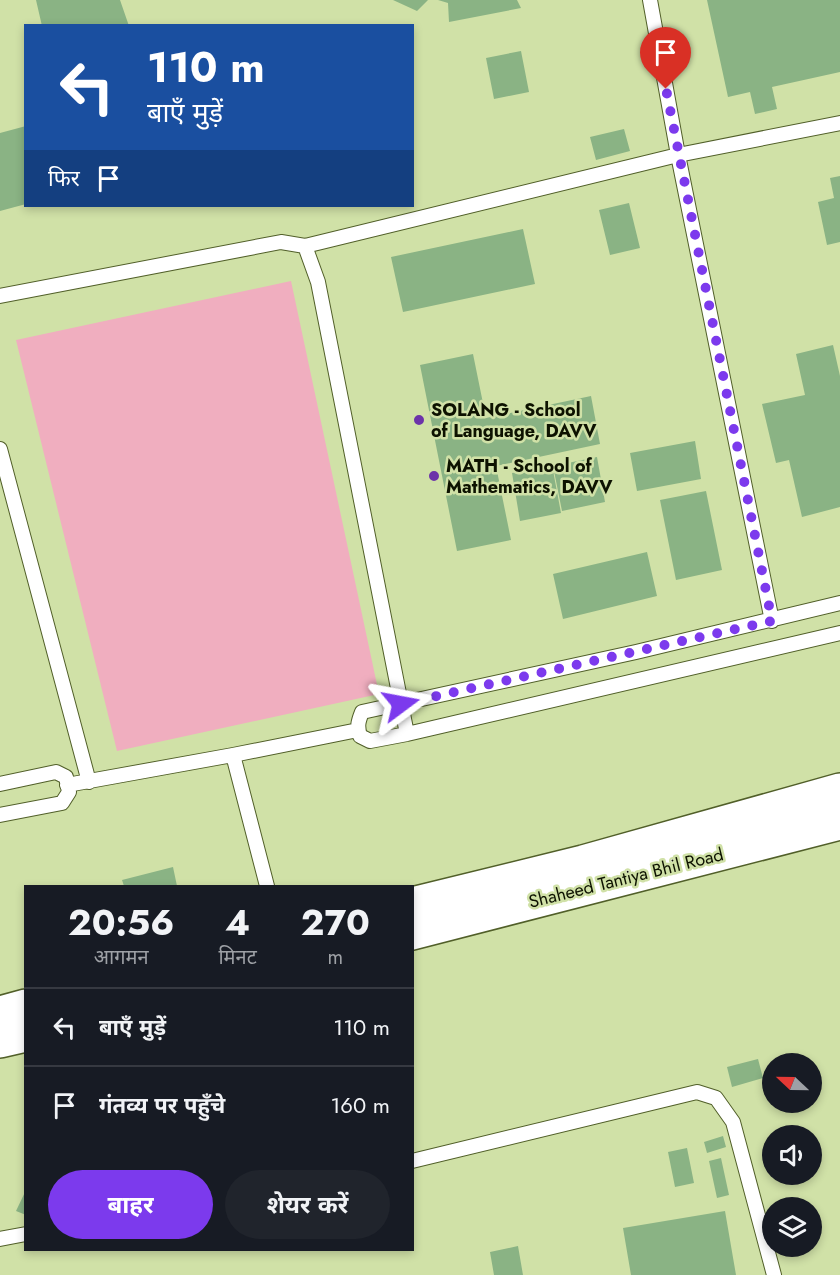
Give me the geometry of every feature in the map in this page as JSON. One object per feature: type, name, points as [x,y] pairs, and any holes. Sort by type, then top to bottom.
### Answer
[{"type":"main road","points":[[414,904],[583,862],[840,790]]},
{"type":"main road","name":"Shaheed Tantiya Bhil Road","points":[[414,932],[840,823]]},
{"type":"main road","points":[[0,1013],[24,1007]]},
{"type":"main road","points":[[0,1041],[24,1035]]},
{"type":"lane","points":[[650,0],[678,155],[772,621]]},
{"type":"lane","points":[[0,296],[281,243],[305,246],[678,155],[840,123]]},
{"type":"lane","points":[[305,246],[318,282],[407,734]]},
{"type":"lane","points":[[0,449],[89,782]]},
{"type":"lane","points":[[840,603],[772,621],[362,712],[357,723],[358,730],[360,736],[370,741],[407,734],[840,633]]},
{"type":"lane","points":[[67,785],[358,730]]},
{"type":"lane","points":[[233,755],[267,885]]},
{"type":"lane","points":[[0,784],[56,772],[66,777],[69,792],[62,803],[0,815]]},
{"type":"lane","points":[[414,1161],[697,1092],[716,1098],[733,1122],[774,1275]]},
{"type":"lane","points":[[0,1239],[24,1234]]},
{"type":"shaded area","points":[[291,281],[379,694],[117,751],[16,340]]},
{"type":"building","points":[[36,0],[120,0],[128,24],[42,24]]},
{"type":"building","points":[[393,0],[428,0],[417,11]]},
{"type":"building","points":[[438,0],[517,0],[521,8],[449,22],[448,3]]},
{"type":"building","points":[[707,0],[840,0],[840,72],[772,87],[777,109],[755,114],[750,92],[728,97]]},
{"type":"building","points":[[521,51],[529,92],[494,99],[486,58]]},
{"type":"building","points":[[24,127],[24,205],[0,211],[0,133]]},
{"type":"building","points":[[624,129],[630,151],[596,160],[590,137]]},
{"type":"building","points":[[840,176],[840,242],[827,245],[818,202],[834,198],[830,178]]},
{"type":"building","points":[[629,203],[640,248],[610,255],[599,210]]},
{"type":"building","points":[[523,229],[535,284],[403,312],[391,257]]},
{"type":"building","points":[[833,345],[840,376],[840,507],[802,517],[789,460],[776,463],[762,404],[805,395],[796,354]]},
{"type":"building","points":[[473,354],[486,418],[591,396],[600,444],[496,466],[511,540],[457,551],[420,365]]},
{"type":"building","points":[[695,441],[701,479],[637,491],[630,453]]},
{"type":"building","points":[[597,457],[605,502],[562,511],[553,466]]},
{"type":"building","points":[[552,465],[561,513],[520,521],[512,473]]},
{"type":"building","points":[[706,491],[722,570],[676,580],[660,500]]},
{"type":"building","points":[[647,552],[657,596],[563,619],[553,574]]},
{"type":"building","points":[[173,867],[177,885],[124,885],[122,880]]},
{"type":"building","points":[[758,1059],[762,1078],[732,1087],[727,1067]]},
{"type":"building","points":[[723,1136],[726,1147],[707,1153],[704,1142]]},
{"type":"building","points":[[687,1148],[694,1183],[675,1187],[668,1152]]},
{"type":"building","points":[[721,1158],[729,1195],[717,1198],[709,1161]]},
{"type":"building","points":[[24,1194],[24,1214],[16,1211]]},
{"type":"building","points":[[725,1211],[736,1275],[631,1275],[623,1228]]},
{"type":"building","points":[[518,1246],[523,1275],[494,1275],[490,1252]]},
{"type":"place","name":"SOLANG - School of Language, DAVV","points":[[419,420]]},
{"type":"place","name":"MATH - School of Mathematics, DAVV","points":[[434,476]]},
{"type":"route","points":[[401,704],[772,621],[666,89]]}]
